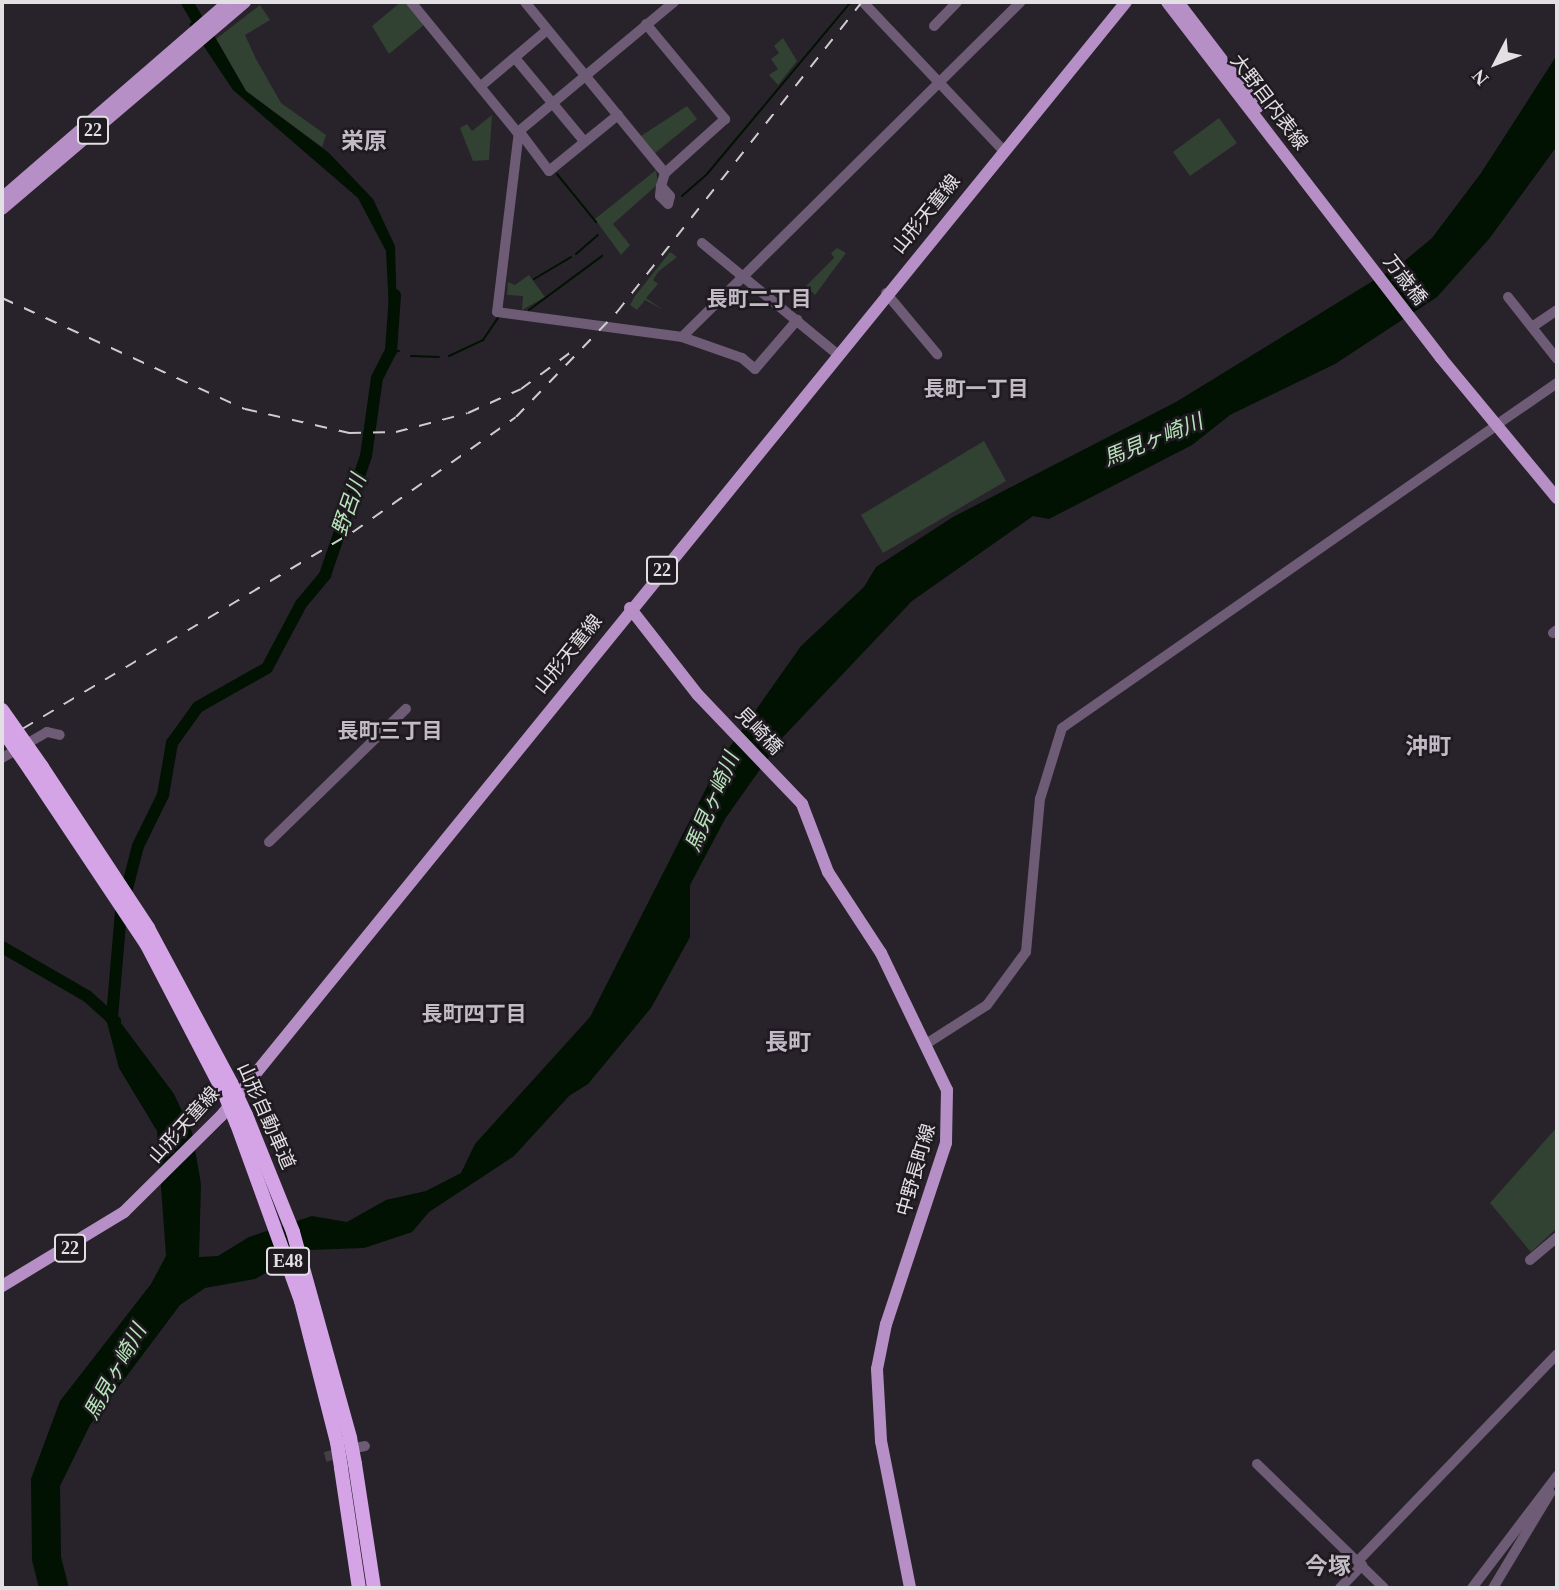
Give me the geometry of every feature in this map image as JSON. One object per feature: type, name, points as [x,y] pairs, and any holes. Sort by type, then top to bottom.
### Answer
[{"type":"highway","name":"山形自動車道","points":[[2,710],[147,945],[228,1089]]},
{"type":"highway","name":"山形自動車道","points":[[2,729],[97,847],[148,928],[242,1120],[259,1161],[353,1443],[348,1466],[359,1588]]},
{"type":"highway","name":"山形自動車道","points":[[348,1466],[374,1588]]},
{"type":"main road","name":"22","points":[[217,16],[228,2]]},
{"type":"main road","name":"22","points":[[2,198],[185,42],[217,16],[243,2]]},
{"type":"main road","name":"山形天童線","points":[[2,1286],[94,1234],[134,1204],[200,1139],[836,353],[1126,2]]},
{"type":"main road","name":"大野目内表線","points":[[1167,2],[1342,225]]},
{"type":"main road","name":"大野目内表線","points":[[1178,2],[1342,225]]},
{"type":"main road","name":"22","points":[[2,209],[185,42]]},
{"type":"main road","name":"万歳橋","points":[[1342,225],[1442,355],[1500,423]]},
{"type":"main road","points":[[1500,423],[1557,485]]},
{"type":"main road","points":[[1500,423],[1557,498]]},
{"type":"main road","name":"見崎橋","points":[[630,608],[698,695],[793,794]]},
{"type":"main road","name":"中野長町線","points":[[793,794],[828,872],[881,953],[947,1090],[950,1124],[877,1369],[881,1441],[910,1588]]},
{"type":"street","points":[[411,2],[549,171],[618,115]]},
{"type":"street","points":[[525,2],[665,173]]},
{"type":"street","points":[[674,2],[518,132],[497,312],[682,337],[742,358],[755,369],[797,320]]},
{"type":"street","points":[[863,2],[1004,151]]},
{"type":"street","points":[[934,26],[957,2]]},
{"type":"street","points":[[682,337],[1020,2]]},
{"type":"street","points":[[646,24],[725,119],[665,173],[661,186]]},
{"type":"street","points":[[481,86],[547,30]]},
{"type":"street","points":[[515,58],[584,141]]},
{"type":"street","points":[[702,243],[836,353]]},
{"type":"street","points":[[886,293],[937,354]]},
{"type":"street","points":[[1508,297],[1557,359]]},
{"type":"street","points":[[1532,327],[1557,310]]},
{"type":"street","points":[[926,1044],[986,1005],[1026,952],[1040,799],[1062,729],[1557,383]]},
{"type":"street","points":[[269,842],[406,709]]},
{"type":"street","points":[[2,758],[47,732],[60,736]]},
{"type":"street","points":[[1530,1260],[1557,1237]]},
{"type":"street","points":[[1339,1588],[1360,1562],[1557,1353]]},
{"type":"street","points":[[1257,1464],[1384,1588]]},
{"type":"street","points":[[1472,1588],[1557,1476]]},
{"type":"street","points":[[1493,1588],[1550,1494],[1548,1487]]},
{"type":"shaded area","points":[[401,2],[407,2],[425,24],[389,54],[372,26]]},
{"type":"shaded area","points":[[260,5],[270,20],[245,35],[281,103],[326,135],[322,147],[246,91],[216,39]]},
{"type":"shaded area","points":[[783,38],[797,61],[778,85],[769,75],[778,69],[771,59],[779,53],[774,46]]},
{"type":"shaded area","points":[[687,106],[697,119],[655,153],[641,136]]},
{"type":"shaded area","points":[[492,115],[489,160],[473,161],[460,128],[467,124],[472,131]]},
{"type":"shaded area","points":[[1219,118],[1237,143],[1190,176],[1173,152]]},
{"type":"shaded area","points":[[656,170],[658,184],[613,224],[630,245],[621,255],[595,219]]},
{"type":"shaded area","points":[[837,248],[846,253],[815,295],[806,286],[834,258],[831,253]]},
{"type":"shaded area","points":[[670,252],[677,257],[658,272],[653,280],[658,284],[646,298],[663,310],[645,300],[637,310],[630,305],[635,296]]},
{"type":"shaded area","points":[[529,275],[545,297],[522,310],[523,296],[507,295],[508,282],[515,285]]},
{"type":"shaded area","points":[[984,441],[1006,481],[883,553],[861,515]]},
{"type":"shaded area","points":[[1557,1127],[1557,1228],[1531,1252],[1490,1203]]},
{"type":"water","points":[[203,16],[246,91],[329,153],[373,199],[395,246],[397,312],[389,309],[386,251],[358,198],[233,90],[189,24]]},
{"type":"water","name":"馬見ヶ崎川","points":[[1557,55],[1557,146],[1489,239],[1437,297],[1335,364],[1230,415],[1192,445],[1049,519],[1033,516],[912,601],[783,737],[725,819],[690,885],[690,937],[651,1008],[588,1084],[569,1096],[514,1156],[429,1212],[412,1232],[364,1248],[308,1250],[255,1279],[205,1288],[180,1305],[90,1425],[60,1486],[61,1557],[69,1588],[39,1588],[32,1560],[31,1479],[60,1401],[151,1284],[166,1256],[157,1131],[119,1068],[104,1011],[112,1011],[174,1094],[192,1132],[201,1184],[199,1257],[218,1256],[249,1237],[312,1216],[347,1222],[386,1200],[426,1191],[461,1173],[475,1144],[590,1017],[720,761],[801,646],[864,587],[876,567],[953,517],[1176,402],[1402,263],[1432,238],[1481,173]]},
{"type":"waterway","name":"野呂川","points":[[187,2],[205,33]]},
{"type":"waterway","points":[[682,196],[707,174],[851,2]]},
{"type":"waterway","points":[[557,174],[596,222]]},
{"type":"waterway","points":[[576,254],[598,235]]},
{"type":"waterway","points":[[529,310],[602,256]]},
{"type":"waterway","points":[[534,279],[571,257]]},
{"type":"waterway","name":"野呂川","points":[[112,1017],[121,912],[138,846],[163,795],[172,743],[198,707],[267,668],[301,604],[325,575],[366,456],[377,378],[391,351],[395,295]]},
{"type":"waterway","points":[[449,356],[483,340],[498,318]]},
{"type":"waterway","name":"野呂川","points":[[391,351],[399,351]]},
{"type":"waterway","points":[[411,356],[439,357]]},
{"type":"waterway","points":[[2,947],[87,996],[115,1021]]},
{"type":"tunnel","points":[[325,1457],[343,1452]]},
{"type":"railway","points":[[2,741],[353,532],[516,417],[617,312],[862,2]]},
{"type":"railway","points":[[2,298],[245,409],[349,433],[396,432],[468,413],[521,389],[571,352]]},
{"type":"district","name":"栄原","points":[[364,142]]},
{"type":"district","name":"長町二丁目","points":[[759,299]]},
{"type":"district","name":"長町一丁目","points":[[976,389]]},
{"type":"district","name":"長町三丁目","points":[[390,731]]},
{"type":"district","name":"沖町","points":[[1428,747]]},
{"type":"district","name":"長町四丁目","points":[[474,1014]]},
{"type":"district","name":"長町","points":[[788,1043]]},
{"type":"district","name":"今塚","points":[[1328,1567]]}]
